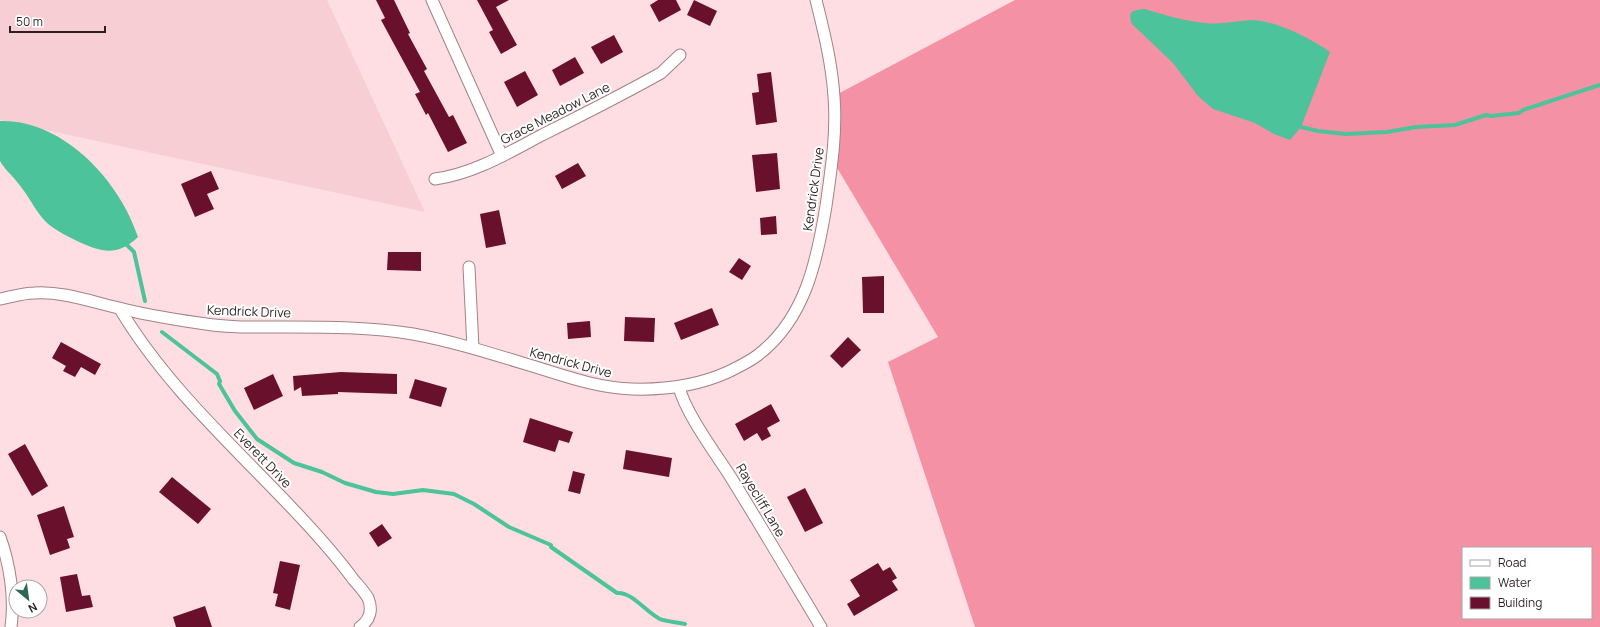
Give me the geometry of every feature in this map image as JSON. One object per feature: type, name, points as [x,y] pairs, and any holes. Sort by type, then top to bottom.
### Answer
[{"type":"street","points":[[432,0],[502,156]]},
{"type":"street","name":"Kendrick Drive","points":[[0,299],[34,292],[46,293],[84,299],[120,309],[204,324],[237,327],[334,327],[374,329],[412,334],[473,348],[584,382],[610,388],[642,389],[679,387],[696,384],[715,378],[747,362],[776,339],[789,322],[802,300],[814,266],[822,234],[833,161],[835,131],[834,96],[826,42],[816,0]]},
{"type":"street","name":"Grace Meadow Lane","points":[[435,179],[451,177],[467,172],[502,156],[661,73],[680,55]]},
{"type":"street","points":[[469,267],[473,348]]},
{"type":"street","name":"Everett Drive","points":[[120,309],[135,334],[160,367],[204,416],[304,520],[368,598],[370,606],[369,619],[360,627]]},
{"type":"street","name":"Rayecliff Lane","points":[[679,387],[692,416],[751,509],[821,627]]},
{"type":"street","points":[[0,537],[8,567],[12,594],[11,627]]},
{"type":"shaded area","points":[[0,0],[327,0],[425,212],[0,120]]},
{"type":"shaded area","points":[[1015,0],[1600,0],[1600,627],[975,627],[888,362],[938,337],[833,161],[834,96]]},
{"type":"water","points":[[1145,9],[1167,16],[1205,23],[1251,20],[1271,23],[1303,36],[1330,52],[1301,127],[1290,140],[1274,134],[1255,123],[1213,109],[1198,96],[1173,63],[1132,24],[1130,16],[1132,12]]},
{"type":"water","points":[[0,121],[23,123],[46,130],[67,142],[86,157],[103,175],[118,195],[138,237],[123,248],[109,251],[101,250],[73,239],[46,222],[19,184],[0,161]]},
{"type":"building","points":[[376,0],[394,0],[410,33],[408,34],[427,69],[424,71],[449,117],[453,115],[467,143],[448,152],[428,113],[426,115],[415,94],[420,92],[381,20],[385,18]]},
{"type":"building","points":[[477,0],[509,0],[496,7],[517,45],[501,54],[489,32],[493,30]]},
{"type":"building","points":[[658,0],[676,0],[681,10],[659,22],[650,5]]},
{"type":"building","points":[[694,0],[717,11],[710,26],[687,15]]},
{"type":"building","points":[[614,35],[623,52],[601,64],[591,47]]},
{"type":"building","points":[[575,57],[584,73],[560,86],[552,70]]},
{"type":"building","points":[[525,71],[538,95],[517,107],[504,82]]},
{"type":"building","points":[[771,72],[777,122],[756,125],[752,93],[759,92],[757,74]]},
{"type":"building","points":[[777,153],[780,189],[756,192],[752,155]]},
{"type":"building","points":[[578,163],[586,176],[562,189],[555,176]]},
{"type":"building","points":[[211,171],[219,189],[207,194],[214,209],[195,217],[181,184]]},
{"type":"building","points":[[499,210],[506,244],[486,248],[480,214]]},
{"type":"building","points":[[776,216],[777,234],[761,235],[760,218]]},
{"type":"building","points":[[388,252],[421,252],[421,271],[387,270]]},
{"type":"building","points":[[739,258],[751,266],[742,280],[729,272]]},
{"type":"building","points":[[884,276],[884,313],[863,313],[862,277]]},
{"type":"building","points":[[712,308],[719,325],[681,340],[674,323]]},
{"type":"building","points":[[625,317],[655,318],[654,342],[624,341]]},
{"type":"building","points":[[590,321],[591,337],[568,339],[567,323]]},
{"type":"building","points":[[848,337],[861,350],[842,368],[830,356]]},
{"type":"building","points":[[61,342],[101,364],[95,375],[81,367],[75,377],[63,371],[66,366],[52,358]]},
{"type":"building","points":[[341,372],[397,374],[397,394],[338,392],[338,394],[302,396],[301,387],[294,391],[293,376]]},
{"type":"building","points":[[273,374],[283,396],[254,410],[244,388]]},
{"type":"building","points":[[415,379],[447,388],[441,407],[409,398]]},
{"type":"building","points":[[771,404],[780,421],[767,428],[771,436],[762,441],[757,433],[744,441],[735,424]]},
{"type":"building","points":[[530,418],[573,432],[569,443],[559,440],[555,452],[523,442]]},
{"type":"building","points":[[25,444],[48,486],[32,496],[8,454]]},
{"type":"building","points":[[626,450],[672,458],[669,477],[623,469]]},
{"type":"building","points":[[573,471],[585,474],[580,494],[568,491]]},
{"type":"building","points":[[172,477],[211,509],[198,524],[159,492]]},
{"type":"building","points":[[805,488],[823,523],[805,532],[787,497]]},
{"type":"building","points":[[64,506],[74,537],[67,539],[70,548],[50,555],[37,515]]},
{"type":"building","points":[[382,524],[392,538],[378,547],[369,533]]},
{"type":"building","points":[[280,561],[300,565],[290,610],[275,606],[278,594],[273,593]]},
{"type":"building","points":[[878,563],[883,571],[890,567],[897,578],[892,581],[898,590],[854,616],[847,604],[860,596],[850,580]]},
{"type":"building","points":[[77,574],[82,596],[90,595],[93,607],[66,612],[60,577]]},
{"type":"building","points":[[205,606],[212,627],[176,627],[173,617]]},
{"type":"waterway","points":[[1298,122],[1301,127],[1318,131],[1346,134],[1387,132],[1416,127],[1455,125],[1486,115],[1491,116],[1519,113],[1523,110],[1600,85]]},
{"type":"waterway","points":[[125,243],[134,252],[145,301]]},
{"type":"waterway","points":[[162,332],[217,374],[220,381],[219,384],[235,411],[257,439],[294,463],[322,472],[345,483],[376,492],[393,494],[423,490],[454,494],[474,504],[509,527],[551,545],[551,547],[617,593],[628,595],[660,619],[685,624]]}]
